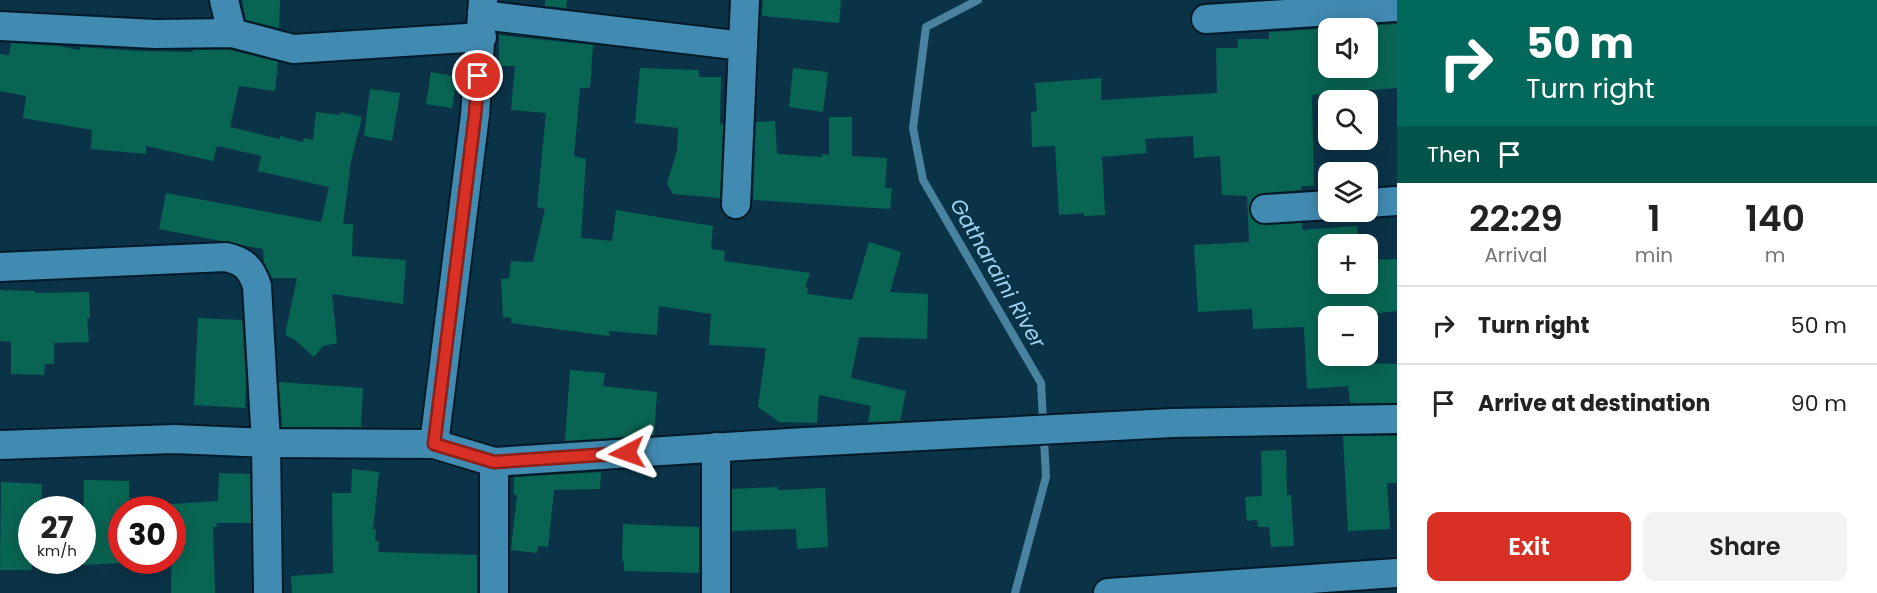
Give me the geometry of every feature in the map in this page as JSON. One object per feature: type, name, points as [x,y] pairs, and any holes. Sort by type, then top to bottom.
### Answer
[{"type":"street","points":[[224,0],[232,33]]},
{"type":"street","points":[[736,204],[745,0]]},
{"type":"street","points":[[1206,19],[1397,7]]},
{"type":"street","points":[[434,444],[475,115],[482,18]]},
{"type":"street","points":[[0,26],[155,34],[232,33],[293,49],[482,18],[743,46]]},
{"type":"street","points":[[1378,202],[1397,201]]},
{"type":"street","points":[[1265,209],[1318,206]]},
{"type":"street","points":[[0,267],[226,257],[247,265],[257,286],[266,443],[268,593]]},
{"type":"street","points":[[0,445],[174,439],[266,443],[434,444],[494,462],[716,447],[1172,423],[1397,419]]},
{"type":"street","points":[[716,447],[716,593]]},
{"type":"street","points":[[494,462],[494,593]]},
{"type":"street","points":[[1108,593],[1397,573]]},
{"type":"building","points":[[242,0],[280,0],[279,28],[246,20]]},
{"type":"building","points":[[545,0],[567,0],[566,8],[545,6]]},
{"type":"building","points":[[763,0],[841,0],[839,23],[762,16]]},
{"type":"building","points":[[1397,24],[1397,88],[1318,90],[1318,95],[1312,95],[1314,186],[1301,186],[1301,190],[1256,195],[1249,209],[1252,219],[1265,225],[1302,223],[1302,230],[1357,226],[1357,234],[1318,234],[1318,294],[1378,294],[1378,260],[1397,259],[1397,311],[1378,313],[1378,306],[1318,306],[1318,366],[1397,364],[1397,403],[1350,403],[1348,386],[1307,389],[1304,327],[1253,329],[1252,309],[1198,312],[1194,245],[1249,242],[1247,196],[1222,195],[1220,156],[1194,158],[1193,136],[1145,139],[1147,153],[1102,157],[1105,215],[1084,216],[1084,213],[1059,215],[1055,146],[1032,147],[1031,112],[1037,111],[1035,83],[1101,78],[1101,100],[1217,93],[1216,48],[1238,48],[1238,39],[1269,39],[1269,32],[1318,29],[1318,78],[1378,78],[1378,25]]},
{"type":"building","points":[[499,35],[593,45],[590,88],[580,88],[574,156],[586,159],[581,238],[612,241],[616,210],[713,226],[711,249],[725,251],[724,261],[810,273],[805,287],[808,288],[807,294],[852,300],[869,242],[901,252],[890,292],[928,294],[927,339],[859,337],[851,378],[906,391],[900,421],[868,422],[871,406],[819,395],[817,423],[779,422],[758,407],[766,348],[709,345],[711,314],[659,306],[657,335],[609,331],[609,336],[511,323],[512,318],[503,317],[501,279],[509,278],[511,261],[533,262],[545,209],[537,207],[546,113],[511,110],[515,66],[499,66]]},
{"type":"building","points":[[11,43],[80,50],[80,47],[138,51],[230,50],[278,62],[275,91],[239,86],[230,127],[280,139],[280,136],[303,142],[304,138],[313,140],[316,112],[340,115],[341,112],[362,117],[351,161],[343,224],[353,224],[352,256],[406,260],[403,304],[332,294],[337,343],[323,346],[314,357],[295,340],[285,335],[297,278],[272,278],[264,262],[263,249],[159,229],[166,193],[321,222],[329,187],[258,171],[261,156],[217,146],[213,161],[146,146],[146,154],[91,149],[92,130],[23,118],[26,96],[0,91],[0,54],[9,55]]},
{"type":"building","points":[[640,68],[699,70],[699,77],[721,77],[720,125],[723,124],[720,198],[673,194],[667,184],[677,150],[678,128],[635,123]]},
{"type":"building","points":[[793,68],[828,72],[823,112],[789,107]]},
{"type":"building","points":[[431,72],[457,77],[452,108],[426,104]]},
{"type":"building","points":[[370,89],[400,93],[392,141],[364,136]]},
{"type":"building","points":[[829,117],[852,117],[852,156],[887,158],[885,188],[892,188],[890,209],[753,200],[756,122],[775,121],[777,154],[822,157],[822,154],[829,155]]},
{"type":"building","points":[[0,290],[35,291],[35,293],[89,292],[90,318],[87,318],[89,342],[54,343],[54,364],[45,364],[44,375],[11,374],[11,342],[0,341]]},
{"type":"building","points":[[198,318],[242,320],[246,384],[245,408],[194,405]]},
{"type":"building","points":[[570,370],[605,373],[603,386],[657,392],[654,435],[565,441]]},
{"type":"building","points":[[279,382],[363,388],[361,427],[282,427]]},
{"type":"building","points":[[1343,436],[1397,436],[1397,483],[1387,483],[1390,529],[1348,531]]},
{"type":"building","points":[[1286,450],[1287,495],[1291,495],[1294,546],[1271,547],[1269,527],[1258,527],[1257,520],[1247,521],[1245,497],[1262,496],[1261,451]]},
{"type":"building","points":[[352,469],[379,472],[373,529],[376,530],[375,541],[379,542],[378,552],[477,555],[477,593],[292,593],[291,576],[333,573],[332,493],[351,493]]},
{"type":"building","points":[[601,472],[600,489],[554,490],[548,547],[538,546],[537,553],[511,550],[517,495],[514,495],[514,477]]},
{"type":"building","points":[[219,473],[250,474],[251,523],[216,523],[217,527],[213,527],[215,593],[171,593],[171,574],[186,574],[186,503],[218,501]]},
{"type":"building","points":[[84,480],[129,481],[129,496],[108,496],[108,564],[96,564],[96,496],[84,496]]},
{"type":"building","points":[[1,482],[42,484],[42,496],[18,496],[18,570],[0,570]]},
{"type":"building","points":[[778,487],[778,490],[825,488],[828,547],[797,549],[796,529],[732,531],[732,489]]},
{"type":"building","points":[[623,524],[699,527],[699,573],[624,571]]},
{"type":"waterway","name":"Gatharaini River","points":[[978,0],[926,27],[913,128],[923,180],[1041,383],[1046,477],[1015,593]]},
{"type":"route","points":[[478,76],[434,444],[494,462],[627,453]]}]
